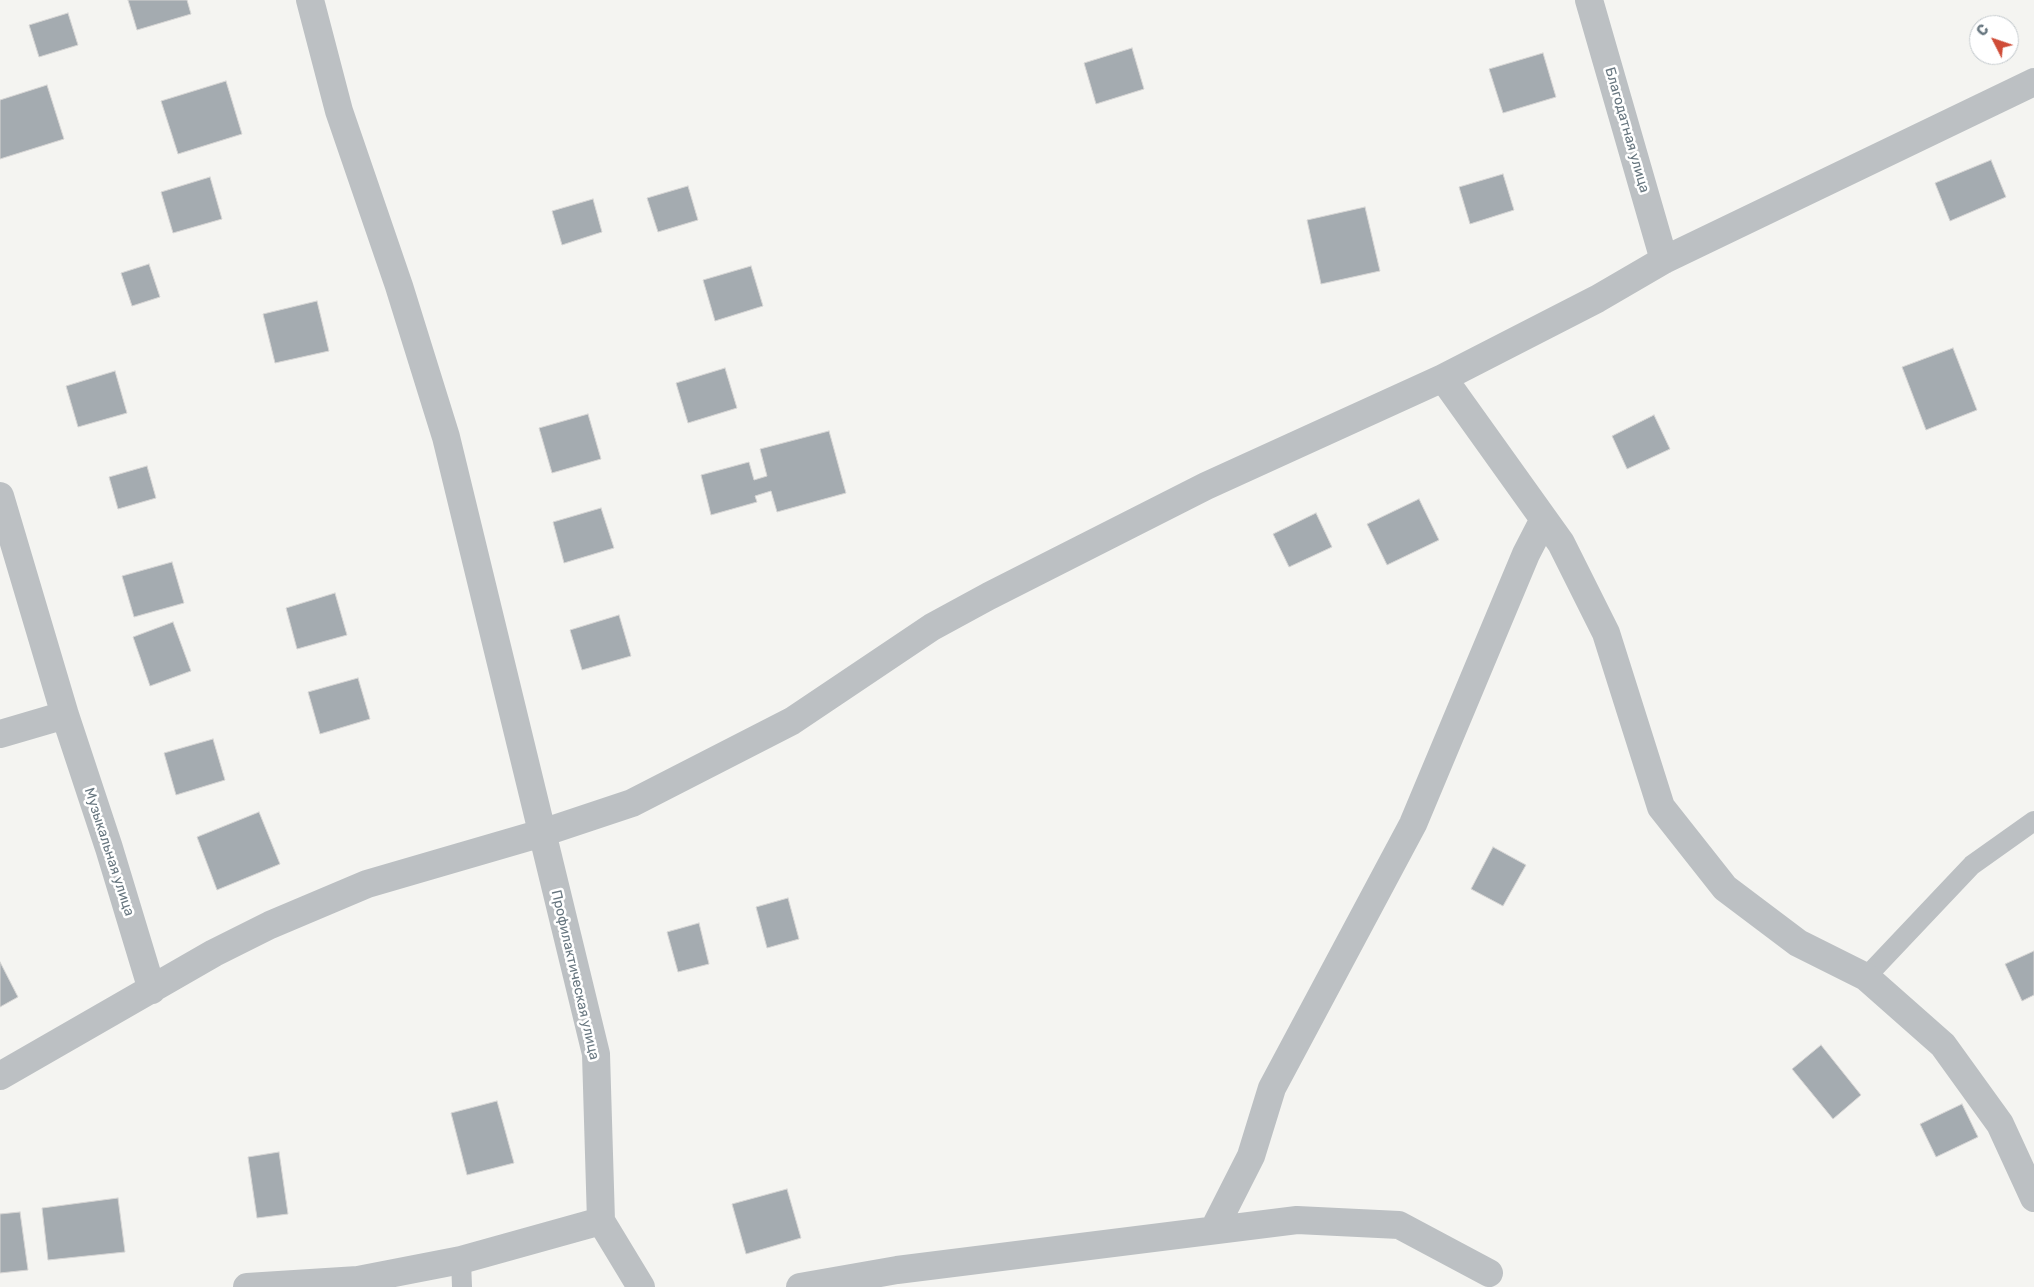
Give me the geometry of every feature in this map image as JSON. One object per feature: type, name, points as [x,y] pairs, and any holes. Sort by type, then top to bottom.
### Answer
[{"type":"street","name":"Профилактическая улица","points":[[310,0],[339,110],[399,286],[446,437],[596,1054],[601,1222]]},
{"type":"street","name":"Благодатная улица","points":[[1589,0],[1664,260]]},
{"type":"street","points":[[0,1076],[214,953],[270,925],[368,884],[542,833],[632,803],[792,721],[932,627],[981,600],[1206,486],[1443,378],[1597,299],[1664,260],[2034,82]]},
{"type":"street","points":[[1443,378],[1560,544],[1606,633],[1660,807],[1725,888],[1798,943],[1866,977],[1943,1045],[2000,1124],[2034,1198]]},
{"type":"street","name":"Музыкальная улица","points":[[0,496],[65,716],[109,848],[152,990]]},
{"type":"street","points":[[1214,1229],[1251,1156],[1272,1088],[1414,824],[1526,554],[1543,521]]},
{"type":"street","points":[[0,734],[65,716]]},
{"type":"street","points":[[800,1287],[897,1270],[1297,1220],[1399,1225],[1489,1273]]},
{"type":"street","points":[[247,1287],[358,1280],[461,1260],[601,1222],[642,1287]]},
{"type":"lane","points":[[1866,977],[1972,865],[2034,821]]},
{"type":"lane","points":[[461,1260],[462,1287]]},
{"type":"building","points":[[128,0],[187,0],[191,14],[137,30]]},
{"type":"building","points":[[68,13],[78,45],[39,57],[29,25]]},
{"type":"building","points":[[1132,48],[1144,89],[1096,104],[1084,63]]},
{"type":"building","points":[[1543,53],[1556,97],[1503,113],[1489,69]]},
{"type":"building","points":[[226,81],[242,134],[178,154],[161,101]]},
{"type":"building","points":[[47,85],[64,139],[0,159],[0,100]]},
{"type":"building","points":[[1991,160],[2006,197],[1950,221],[1935,183]]},
{"type":"building","points":[[1503,174],[1514,210],[1470,224],[1459,187]]},
{"type":"building","points":[[210,177],[222,219],[173,233],[161,192]]},
{"type":"building","points":[[688,186],[698,220],[658,232],[647,198]]},
{"type":"building","points":[[593,199],[602,232],[562,245],[552,211]]},
{"type":"building","points":[[1365,207],[1380,271],[1321,284],[1307,220]]},
{"type":"building","points":[[149,264],[160,297],[132,306],[121,273]]},
{"type":"building","points":[[751,266],[763,306],[715,321],[703,280]]},
{"type":"building","points":[[317,301],[329,351],[275,363],[263,314]]},
{"type":"building","points":[[1953,348],[1977,410],[1926,430],[1902,367]]},
{"type":"building","points":[[725,368],[737,408],[688,423],[676,383]]},
{"type":"building","points":[[115,371],[127,413],[78,427],[66,386]]},
{"type":"building","points":[[588,414],[601,459],[552,473],[539,428]]},
{"type":"building","points":[[1654,415],[1670,449],[1627,469],[1612,436]]},
{"type":"building","points":[[829,431],[846,493],[777,512],[771,491],[755,496],[757,502],[711,515],[701,475],[749,462],[754,480],[767,476],[760,449]]},
{"type":"building","points":[[147,466],[156,498],[118,509],[109,477]]},
{"type":"building","points":[[1419,499],[1439,540],[1387,565],[1367,524]]},
{"type":"building","points":[[601,508],[614,548],[564,563],[553,522]]},
{"type":"building","points":[[1316,513],[1332,547],[1289,567],[1273,534]]},
{"type":"building","points":[[172,562],[184,603],[134,617],[122,576]]},
{"type":"building","points":[[335,593],[347,635],[297,649],[286,608]]},
{"type":"building","points":[[619,615],[631,656],[582,670],[570,630]]},
{"type":"building","points":[[173,622],[191,671],[150,686],[133,637]]},
{"type":"building","points":[[358,678],[370,719],[320,734],[308,692]]},
{"type":"building","points":[[213,739],[225,780],[176,795],[164,753]]},
{"type":"building","points":[[259,812],[280,864],[217,890],[197,837]]},
{"type":"building","points":[[1493,847],[1526,865],[1503,906],[1471,889]]},
{"type":"building","points":[[788,898],[799,939],[767,948],[756,907]]},
{"type":"building","points":[[699,923],[709,964],[678,972],[667,932]]},
{"type":"building","points":[[2034,951],[2034,995],[2022,1001],[2005,964]]},
{"type":"building","points":[[0,962],[18,997],[0,1007]]},
{"type":"building","points":[[1821,1045],[1861,1095],[1833,1119],[1792,1069]]},
{"type":"building","points":[[497,1101],[514,1163],[467,1175],[451,1113]]},
{"type":"building","points":[[1962,1104],[1978,1137],[1936,1157],[1920,1124]]},
{"type":"building","points":[[279,1152],[288,1214],[257,1218],[248,1157]]},
{"type":"building","points":[[787,1189],[801,1238],[746,1254],[732,1204]]},
{"type":"building","points":[[118,1198],[125,1252],[48,1260],[42,1208]]},
{"type":"building","points":[[20,1212],[28,1270],[0,1273],[0,1214]]}]
